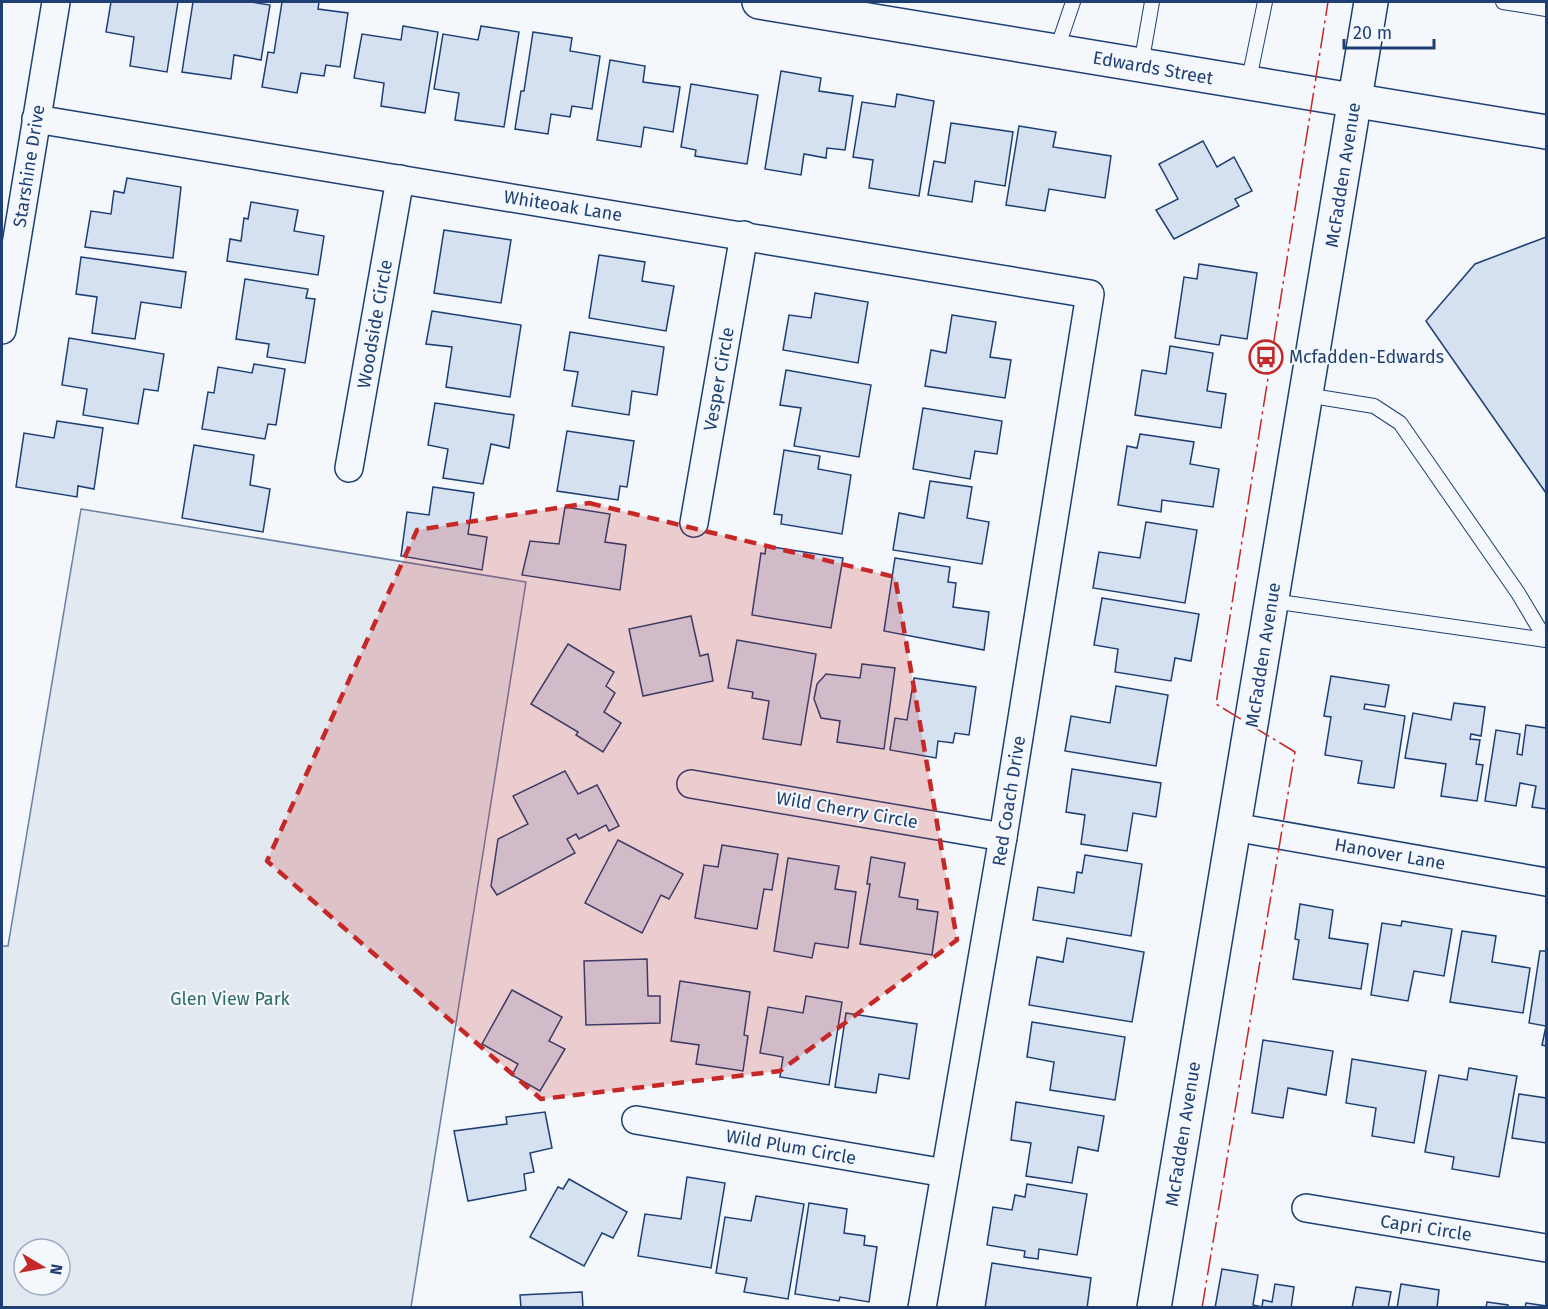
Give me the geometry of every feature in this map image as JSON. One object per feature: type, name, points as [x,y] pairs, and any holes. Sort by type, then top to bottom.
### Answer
[{"type":"street","name":"Starshine Drive","points":[[2,330],[56,2]]},
{"type":"street","name":"Edwards Street","points":[[768,2],[1355,102],[1546,132]]},
{"type":"street","name":"McFadden Avenue","points":[[1154,1308],[1371,2]]},
{"type":"street","name":"Whiteoak Lane","points":[[36,119],[1090,294]]},
{"type":"street","name":"Woodside Circle","points":[[349,468],[400,179]]},
{"type":"street","name":"Vesper Circle","points":[[694,523],[744,236]]},
{"type":"street","name":"Red Coach Drive","points":[[922,1308],[1003,837],[1090,294]]},
{"type":"street","name":"Wild Cherry Circle","points":[[691,784],[1003,837]]},
{"type":"street","name":"Hanover Lane","points":[[1234,827],[1546,882]]},
{"type":"street","name":"Wild Plum Circle","points":[[636,1120],[945,1173]]},
{"type":"street","name":"Capri Circle","points":[[1306,1208],[1546,1248]]},
{"type":"lane","points":[[1056,51],[1073,2]]},
{"type":"lane","points":[[1141,66],[1152,2]]},
{"type":"lane","points":[[1248,84],[1265,2]]},
{"type":"lane","points":[[1503,2],[1546,9]]},
{"type":"lane","points":[[1306,395],[1374,406],[1400,423],[1518,593],[1546,640]]},
{"type":"lane","points":[[1272,601],[1546,640]]},
{"type":"highlighted area","points":[[589,503],[895,577],[957,940],[780,1071],[541,1099],[267,861],[417,530]]},
{"type":"green space","name":"Glen View Park","points":[[81,509],[526,582],[411,1307],[2,1307],[2,946],[8,946]]},
{"type":"building","points":[[111,2],[178,2],[167,72],[130,66],[134,37],[106,32]]},
{"type":"building","points":[[193,2],[251,2],[270,5],[261,60],[234,55],[231,79],[182,72]]},
{"type":"building","points":[[282,2],[319,2],[318,9],[348,13],[340,67],[326,65],[324,76],[301,73],[297,93],[262,87],[268,52],[274,53]]},
{"type":"building","points":[[403,26],[438,32],[425,113],[381,106],[384,83],[354,78],[362,34],[401,40]]},
{"type":"building","points":[[481,26],[519,32],[504,127],[455,120],[459,93],[434,89],[443,34],[478,40]]},
{"type":"building","points":[[533,32],[572,38],[570,51],[600,56],[592,109],[572,106],[570,117],[551,114],[548,134],[515,129],[521,91],[524,91]]},
{"type":"building","points":[[610,60],[645,66],[643,82],[680,87],[673,132],[644,127],[641,147],[597,140]]},
{"type":"building","points":[[781,71],[821,78],[819,91],[853,96],[845,150],[827,148],[826,158],[804,154],[801,175],[765,169]]},
{"type":"building","points":[[691,84],[758,95],[747,164],[695,156],[696,150],[681,147]]},
{"type":"building","points":[[897,94],[934,101],[919,196],[869,188],[873,160],[853,157],[862,102],[895,107]]},
{"type":"building","points":[[951,123],[1013,132],[1005,186],[975,181],[972,202],[928,195],[934,161],[945,163]]},
{"type":"building","points":[[1019,126],[1056,132],[1053,147],[1111,156],[1105,198],[1049,189],[1045,211],[1006,205]]},
{"type":"building","points":[[1203,141],[1217,167],[1234,157],[1252,191],[1235,199],[1239,206],[1174,239],[1156,210],[1178,199],[1159,164]]},
{"type":"building","points":[[127,178],[181,187],[173,258],[85,247],[91,211],[111,214],[114,191],[124,193]]},
{"type":"building","points":[[251,202],[298,210],[294,231],[324,236],[318,275],[227,261],[230,239],[241,241],[244,218],[248,219]]},
{"type":"building","points":[[444,230],[511,240],[501,303],[434,293]]},
{"type":"building","points":[[1546,237],[1546,493],[1426,321],[1475,264]]},
{"type":"building","points":[[599,255],[645,262],[642,281],[674,286],[666,331],[589,318]]},
{"type":"building","points":[[81,257],[186,272],[181,308],[141,302],[135,339],[92,333],[97,297],[76,294]]},
{"type":"building","points":[[1199,264],[1257,273],[1247,339],[1221,335],[1219,345],[1175,338],[1184,277],[1197,279]]},
{"type":"building","points":[[245,279],[308,289],[306,298],[315,299],[305,363],[267,357],[269,344],[236,339]]},
{"type":"building","points":[[815,293],[868,302],[858,363],[783,350],[789,315],[811,318]]},
{"type":"building","points":[[432,311],[521,325],[510,397],[446,387],[452,347],[426,344]]},
{"type":"building","points":[[952,315],[996,322],[990,357],[1011,360],[1005,398],[925,386],[931,350],[946,353]]},
{"type":"building","points":[[570,332],[664,347],[657,395],[632,391],[629,415],[572,406],[578,372],[564,370]]},
{"type":"building","points":[[69,338],[164,354],[158,391],[144,389],[138,424],[83,415],[87,389],[62,385]]},
{"type":"building","points":[[1170,346],[1213,353],[1207,391],[1226,394],[1221,428],[1135,415],[1142,370],[1166,374]]},
{"type":"building","points":[[254,364],[285,369],[276,425],[268,424],[265,439],[202,429],[208,392],[214,393],[218,367],[252,373]]},
{"type":"building","points":[[786,370],[871,385],[859,457],[794,446],[801,408],[780,405]]},
{"type":"building","points":[[435,403],[514,415],[509,448],[491,444],[483,484],[443,478],[448,449],[428,445]]},
{"type":"building","points":[[923,408],[1002,421],[997,454],[975,451],[970,479],[913,469]]},
{"type":"building","points":[[57,421],[103,428],[94,489],[78,486],[77,497],[16,487],[24,433],[54,438]]},
{"type":"building","points":[[567,431],[634,441],[627,487],[620,486],[618,500],[557,491]]},
{"type":"building","points":[[1140,434],[1194,442],[1190,464],[1219,469],[1213,507],[1162,500],[1161,512],[1118,505],[1127,446],[1137,448]]},
{"type":"building","points":[[194,445],[254,455],[250,485],[270,489],[263,532],[182,518]]},
{"type":"building","points":[[784,450],[820,456],[818,469],[851,475],[842,534],[781,524],[782,515],[774,514]]},
{"type":"building","points":[[930,481],[972,487],[967,518],[989,522],[982,564],[893,550],[899,513],[924,518]]},
{"type":"building","points":[[433,487],[474,493],[468,534],[487,537],[482,570],[401,556],[407,512],[429,515]]},
{"type":"building","points":[[565,507],[610,514],[605,542],[626,545],[620,590],[522,575],[530,541],[559,544]]},
{"type":"building","points":[[1146,522],[1197,530],[1185,603],[1093,588],[1099,552],[1140,558]]},
{"type":"building","points":[[766,546],[843,558],[831,628],[752,615],[761,553],[765,554]]},
{"type":"building","points":[[895,558],[950,567],[948,582],[956,583],[953,607],[989,612],[984,650],[884,631]]},
{"type":"building","points":[[1102,598],[1199,614],[1191,661],[1175,658],[1171,681],[1115,672],[1118,649],[1094,645]]},
{"type":"building","points":[[691,616],[700,656],[708,654],[713,681],[643,696],[629,629]]},
{"type":"building","points":[[737,640],[816,654],[801,745],[763,739],[769,701],[752,698],[753,692],[728,688]]},
{"type":"building","points":[[568,644],[614,672],[606,686],[615,693],[604,712],[621,723],[603,752],[576,735],[578,732],[531,704]]},
{"type":"building","points":[[862,664],[895,668],[884,749],[837,742],[840,721],[821,718],[814,699],[817,684],[826,674],[860,678]]},
{"type":"building","points":[[1331,676],[1389,685],[1385,707],[1365,704],[1364,709],[1405,716],[1394,788],[1358,783],[1362,761],[1325,755],[1331,717],[1324,716]]},
{"type":"building","points":[[914,678],[976,687],[969,735],[955,733],[953,743],[938,741],[936,758],[890,750],[895,718],[907,720]]},
{"type":"building","points":[[1116,686],[1168,695],[1156,766],[1065,751],[1071,716],[1110,723]]},
{"type":"building","points":[[1454,703],[1485,707],[1481,736],[1471,734],[1470,739],[1480,740],[1476,764],[1483,765],[1477,801],[1441,796],[1446,764],[1405,758],[1413,713],[1451,720]]},
{"type":"building","points":[[1526,725],[1546,728],[1546,809],[1532,807],[1536,786],[1520,783],[1516,806],[1485,801],[1496,730],[1520,734],[1517,754],[1522,755]]},
{"type":"building","points":[[1072,769],[1161,783],[1156,817],[1133,813],[1127,851],[1081,844],[1085,815],[1066,812]]},
{"type":"building","points":[[565,771],[578,794],[597,785],[619,826],[609,831],[606,825],[579,839],[576,834],[567,839],[575,853],[497,895],[491,886],[498,839],[528,824],[513,796]]},
{"type":"building","points":[[618,840],[683,874],[669,899],[661,895],[642,933],[585,903]]},
{"type":"building","points":[[722,845],[778,854],[772,890],[764,889],[757,929],[695,918],[704,865],[718,867]]},
{"type":"building","points":[[1085,855],[1142,864],[1131,936],[1033,920],[1038,887],[1074,893],[1077,872],[1082,873]]},
{"type":"building","points":[[871,857],[905,863],[899,897],[918,900],[917,909],[938,912],[932,955],[860,944],[870,884],[867,884]]},
{"type":"building","points":[[788,858],[839,866],[835,889],[856,892],[848,948],[815,943],[812,958],[774,951]]},
{"type":"building","points":[[1300,904],[1333,910],[1329,938],[1368,944],[1361,989],[1293,979],[1299,940],[1295,939]]},
{"type":"building","points":[[1402,921],[1452,929],[1444,976],[1414,971],[1408,1001],[1371,995],[1382,923],[1401,926]]},
{"type":"building","points":[[1462,931],[1496,936],[1492,962],[1530,968],[1523,1013],[1450,1002]]},
{"type":"building","points":[[1067,938],[1144,952],[1132,1022],[1029,1005],[1037,957],[1063,962]]},
{"type":"building","points":[[1540,951],[1546,951],[1546,1026],[1529,1023]]},
{"type":"building","points":[[647,959],[648,996],[660,996],[660,1023],[586,1025],[584,961]]},
{"type":"building","points":[[680,981],[750,992],[744,1035],[748,1036],[743,1071],[696,1064],[699,1045],[671,1041]]},
{"type":"building","points":[[512,990],[562,1017],[549,1041],[565,1049],[540,1091],[512,1075],[518,1064],[482,1044]]},
{"type":"building","points":[[806,996],[842,1002],[829,1085],[780,1077],[783,1057],[760,1053],[768,1007],[803,1013]]},
{"type":"building","points":[[846,1013],[917,1024],[909,1079],[879,1074],[876,1093],[835,1087]]},
{"type":"building","points":[[1032,1022],[1125,1037],[1115,1100],[1050,1090],[1054,1062],[1027,1057]]},
{"type":"building","points":[[1546,1026],[1546,1046],[1542,1045]]},
{"type":"building","points":[[1263,1040],[1333,1051],[1326,1095],[1288,1088],[1283,1118],[1252,1113]]},
{"type":"building","points":[[1352,1059],[1426,1071],[1414,1143],[1372,1136],[1376,1108],[1346,1103]]},
{"type":"building","points":[[1469,1068],[1517,1076],[1499,1177],[1452,1169],[1454,1157],[1425,1152],[1439,1075],[1467,1080]]},
{"type":"building","points":[[1519,1094],[1546,1098],[1546,1143],[1512,1138]]},
{"type":"building","points":[[1016,1102],[1104,1116],[1098,1151],[1078,1147],[1072,1183],[1026,1176],[1031,1143],[1011,1140]]},
{"type":"building","points":[[545,1112],[552,1148],[530,1153],[534,1172],[524,1174],[526,1190],[468,1201],[454,1131],[507,1124],[506,1117]]},
{"type":"building","points":[[687,1177],[725,1183],[711,1268],[638,1256],[645,1214],[681,1219]]},
{"type":"building","points":[[569,1179],[627,1212],[613,1238],[602,1233],[584,1266],[530,1237],[558,1187],[563,1189]]},
{"type":"building","points":[[1027,1184],[1087,1194],[1077,1255],[1039,1249],[1038,1259],[1024,1257],[1025,1251],[987,1245],[993,1207],[1012,1210],[1015,1195],[1025,1197]]},
{"type":"building","points":[[756,1196],[804,1204],[788,1299],[744,1292],[747,1278],[716,1273],[725,1217],[751,1221]]},
{"type":"building","points":[[809,1203],[847,1209],[844,1233],[865,1236],[864,1245],[877,1247],[869,1302],[840,1297],[839,1301],[795,1294]]},
{"type":"building","points":[[992,1263],[1091,1278],[1087,1308],[985,1308]]},
{"type":"building","points":[[1222,1269],[1258,1275],[1253,1305],[1262,1307],[1263,1300],[1272,1302],[1275,1284],[1294,1287],[1291,1308],[1215,1308]]},
{"type":"building","points":[[1401,1284],[1439,1290],[1437,1308],[1397,1308]]},
{"type":"building","points":[[1356,1287],[1391,1292],[1388,1308],[1352,1308]]},
{"type":"building","points":[[582,1292],[583,1308],[521,1308],[520,1295]]},
{"type":"building","points":[[1487,1302],[1508,1305],[1508,1308],[1486,1308]]},
{"type":"building","points":[[1526,1303],[1546,1306],[1546,1308],[1525,1308]]},
{"type":"power","points":[[1202,1308],[1295,752],[1216,704],[1328,2]]},
{"type":"place","name":"Mcfadden-Edwards","points":[[1266,357]]}]
